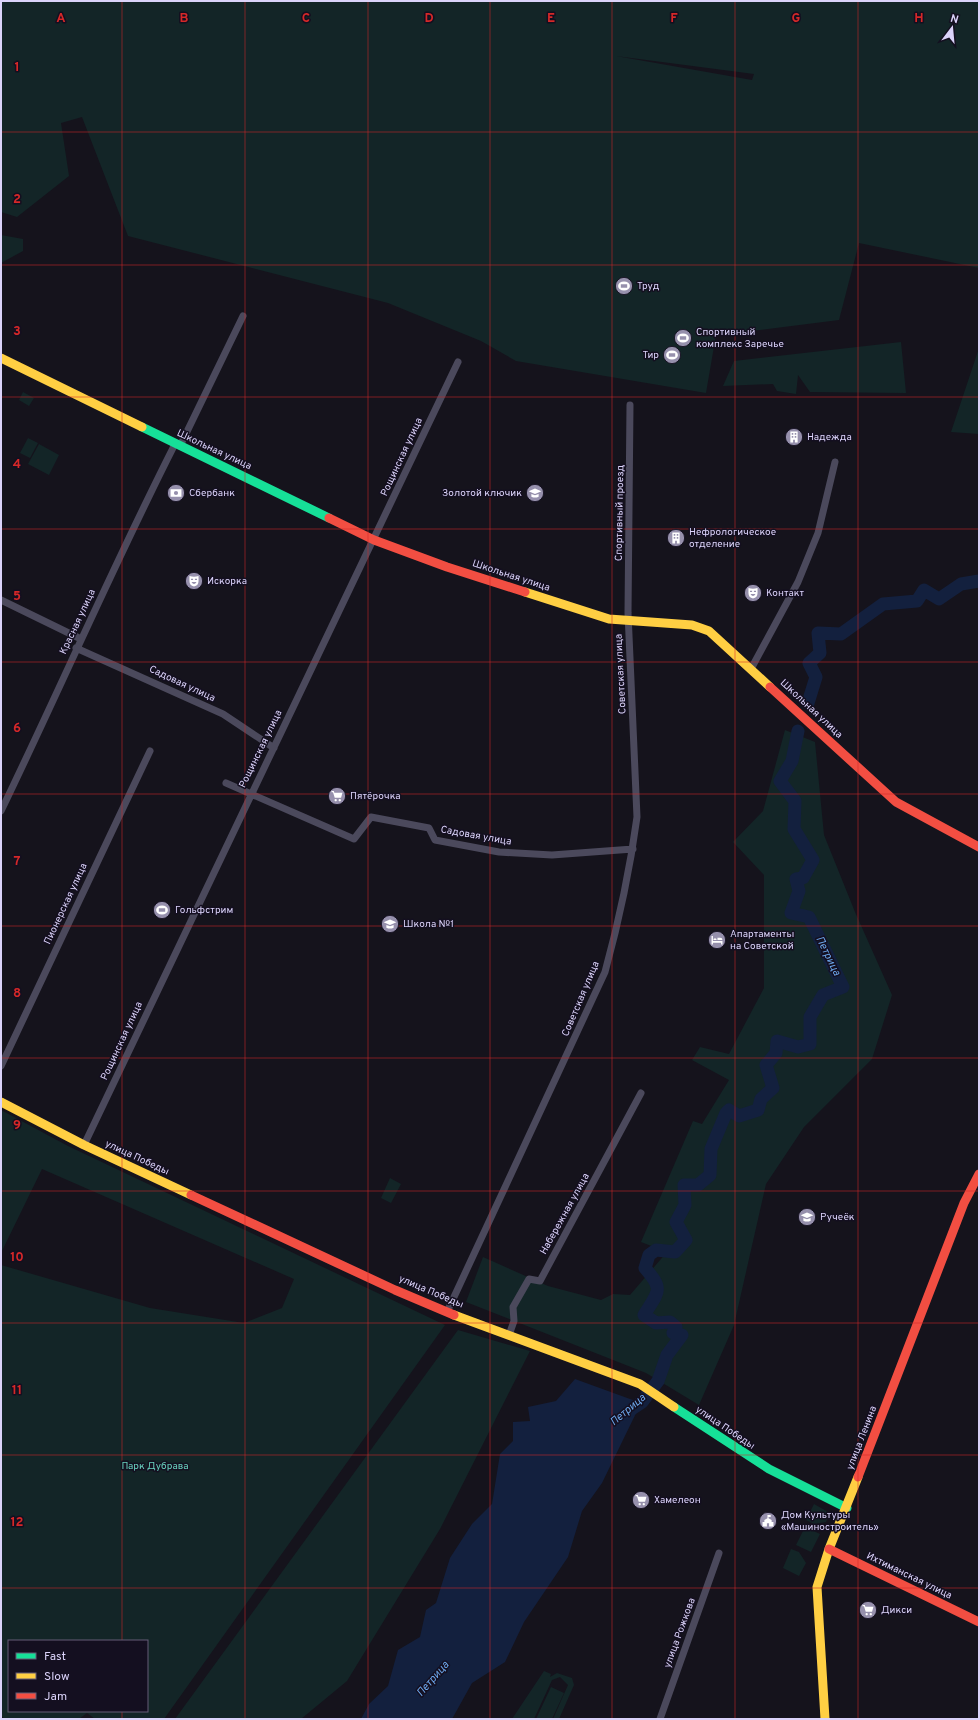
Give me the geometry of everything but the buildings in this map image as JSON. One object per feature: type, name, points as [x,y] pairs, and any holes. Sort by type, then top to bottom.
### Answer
[{"type":"street","name":"Красная улица","points":[[1,811],[51,708],[76,648],[242,316]]},
{"type":"street","name":"Школьная улица","points":[[1,358],[374,540],[447,567],[608,619],[628,622],[692,625],[702,628],[716,636],[896,802],[979,847]]},
{"type":"street","name":"Рощинская улица","points":[[84,1145],[250,793],[274,748],[458,362]]},
{"type":"street","name":"Спортивный проезд","points":[[628,622],[630,405]]},
{"type":"street","points":[[752,669],[798,582],[818,533],[835,462]]},
{"type":"street","points":[[1,600],[81,639]]},
{"type":"street","name":"Советская улица","points":[[447,1312],[605,972],[614,940],[633,849],[637,818],[628,622]]},
{"type":"street","name":"Садовая улица","points":[[76,648],[223,714],[274,748]]},
{"type":"street","name":"Пионерская улица","points":[[1,1066],[150,751]]},
{"type":"street","name":"Садовая улица","points":[[226,783],[354,839],[371,817],[429,828],[435,840],[499,852],[552,855],[633,849]]},
{"type":"street","name":"Набережная улица","points":[[510,1335],[514,1321],[513,1307],[529,1279],[540,1281],[567,1228],[609,1155],[641,1093]]},
{"type":"street","name":"улица Победы","points":[[1,1102],[84,1145],[330,1260],[447,1312],[640,1384],[654,1392],[733,1448],[769,1469],[847,1508]]},
{"type":"street","name":"улица Ленина","points":[[825,1719],[817,1587],[829,1549],[847,1508],[922,1309],[964,1203],[979,1174]]},
{"type":"street","name":"Ихтиманская улица","points":[[829,1549],[979,1622]]},
{"type":"street","name":"улица Рожкова","points":[[660,1719],[719,1553]]},
{"type":"green space","points":[[1,1],[979,1],[979,268],[859,243],[839,320],[727,334],[717,329],[706,393],[516,361],[481,341],[388,303],[128,236],[82,117],[61,123],[69,176],[17,217],[1,212]],"holes":[[[616,56],[754,74],[752,80]]]},
{"type":"green space","points":[[1,235],[23,239],[23,251],[1,263]]},
{"type":"green space","points":[[901,342],[906,393],[810,392],[798,375],[796,394],[777,391],[773,384],[723,386],[734,361]]},
{"type":"green space","points":[[979,348],[979,434],[951,432]]},
{"type":"green space","points":[[23,392],[34,398],[29,406],[19,400]]},
{"type":"green space","points":[[28,438],[38,443],[30,458],[20,453]]},
{"type":"green space","points":[[39,444],[59,455],[49,475],[28,464]]},
{"type":"green space","points":[[785,730],[815,742],[824,835],[855,912],[892,995],[872,1059],[804,1127],[766,1184],[734,1325],[699,1405],[646,1373],[466,1302],[483,1257],[548,1286],[601,1300],[613,1294],[630,1295],[667,1252],[641,1242],[693,1121],[702,1124],[729,1080],[692,1060],[700,1047],[729,1054],[764,988],[764,875],[733,842],[763,811]]},
{"type":"green space","name":"Парк Дубрава","points":[[1,1110],[68,1146],[445,1325],[164,1719],[95,1719],[87,1713],[79,1719],[5,1719],[1,1716],[1,1265],[150,1308],[244,1323],[282,1308],[294,1279],[42,1169],[1,1253]]},
{"type":"green space","points":[[390,1178],[401,1184],[391,1203],[381,1198]]},
{"type":"green space","points":[[458,1330],[530,1351],[440,1529],[347,1681],[301,1719],[175,1719]]},
{"type":"green space","points":[[814,1504],[830,1513],[826,1522],[814,1524],[806,1520]]},
{"type":"green space","points":[[805,1527],[820,1534],[811,1552],[796,1545]]},
{"type":"green space","points":[[791,1549],[799,1552],[806,1563],[799,1576],[783,1568]]},
{"type":"green space","points":[[544,1671],[551,1674],[550,1677],[557,1673],[572,1678],[574,1685],[559,1719],[553,1719],[568,1685],[560,1677],[552,1680],[534,1719],[512,1719]]},
{"type":"green space","points":[[551,1687],[564,1693],[552,1719],[536,1719]]},
{"type":"water","points":[[575,1379],[641,1403],[602,1483],[582,1511],[568,1557],[524,1622],[505,1662],[472,1683],[452,1719],[361,1719],[369,1704],[388,1686],[398,1650],[420,1637],[426,1610],[436,1603],[450,1558],[472,1524],[492,1504],[500,1454],[513,1441],[513,1422],[530,1421],[528,1407],[556,1401]]},
{"type":"waterway","name":"Петрица","points":[[808,703],[816,677],[809,663],[820,653],[818,633],[841,634],[883,604],[917,601],[924,590],[939,599],[961,584],[979,581]]},
{"type":"waterway","name":"Петрица","points":[[624,1414],[642,1402],[658,1381],[667,1355],[682,1335],[673,1333],[676,1327],[670,1322],[656,1323],[644,1315],[653,1301],[657,1291],[655,1281],[645,1268],[649,1255],[656,1250],[675,1252],[686,1240],[676,1222],[685,1205],[684,1185],[698,1185],[710,1175],[711,1149],[726,1113],[729,1110],[739,1116],[758,1110],[761,1099],[773,1088],[766,1065],[776,1053],[777,1041],[798,1047],[810,1044],[810,1017],[823,995],[843,987],[809,917],[791,913],[799,891],[796,879],[803,878],[813,860],[794,829],[795,801],[780,781],[792,761],[798,731]]},
{"type":"traffic: fast","points":[[142,427],[329,518]]},
{"type":"traffic: fast","points":[[674,1407],[769,1469],[847,1508]]},
{"type":"traffic: slow","points":[[1,358],[142,427]]},
{"type":"traffic: slow","points":[[525,592],[609,619],[692,625],[709,631],[770,687]]},
{"type":"traffic: slow","points":[[1,1102],[84,1145],[191,1195]]},
{"type":"traffic: slow","points":[[454,1315],[640,1384],[674,1407]]},
{"type":"traffic: slow","points":[[825,1719],[817,1587],[829,1549],[858,1477]]},
{"type":"traffic: jam","points":[[329,518],[374,540],[447,567],[525,592]]},
{"type":"traffic: jam","points":[[770,687],[896,802],[979,847]]},
{"type":"traffic: jam","points":[[858,1477],[964,1203],[979,1174]]},
{"type":"traffic: jam","points":[[191,1195],[395,1290],[454,1315]]},
{"type":"traffic: jam","points":[[829,1549],[979,1622]]},
{"type":"place","name":"Труд","points":[[624,286]]},
{"type":"place","name":"Спортивный комплекс Заречье","points":[[683,338]]},
{"type":"place","name":"Тир","points":[[672,355]]},
{"type":"place","name":"Надежда","points":[[794,437]]},
{"type":"place","name":"Сбербанк","points":[[176,493]]},
{"type":"place","name":"Золотой ключик","points":[[535,493]]},
{"type":"place","name":"Нефрологическое отделение","points":[[676,538]]},
{"type":"place","name":"Искорка","points":[[194,581]]},
{"type":"place","name":"Контакт","points":[[753,593]]},
{"type":"place","name":"Пятёрочка","points":[[337,796]]},
{"type":"place","name":"Гольфстрим","points":[[162,910]]},
{"type":"place","name":"Школа №1","points":[[390,924]]},
{"type":"place","name":"Апартаменты на Советской","points":[[717,940]]},
{"type":"place","name":"Ручеёк","points":[[807,1217]]},
{"type":"place","name":"Хамелеон","points":[[641,1500]]},
{"type":"place","name":"Дом Культуры «Машиностроитель»","points":[[768,1521]]},
{"type":"place","name":"Дикси","points":[[868,1610]]}]
